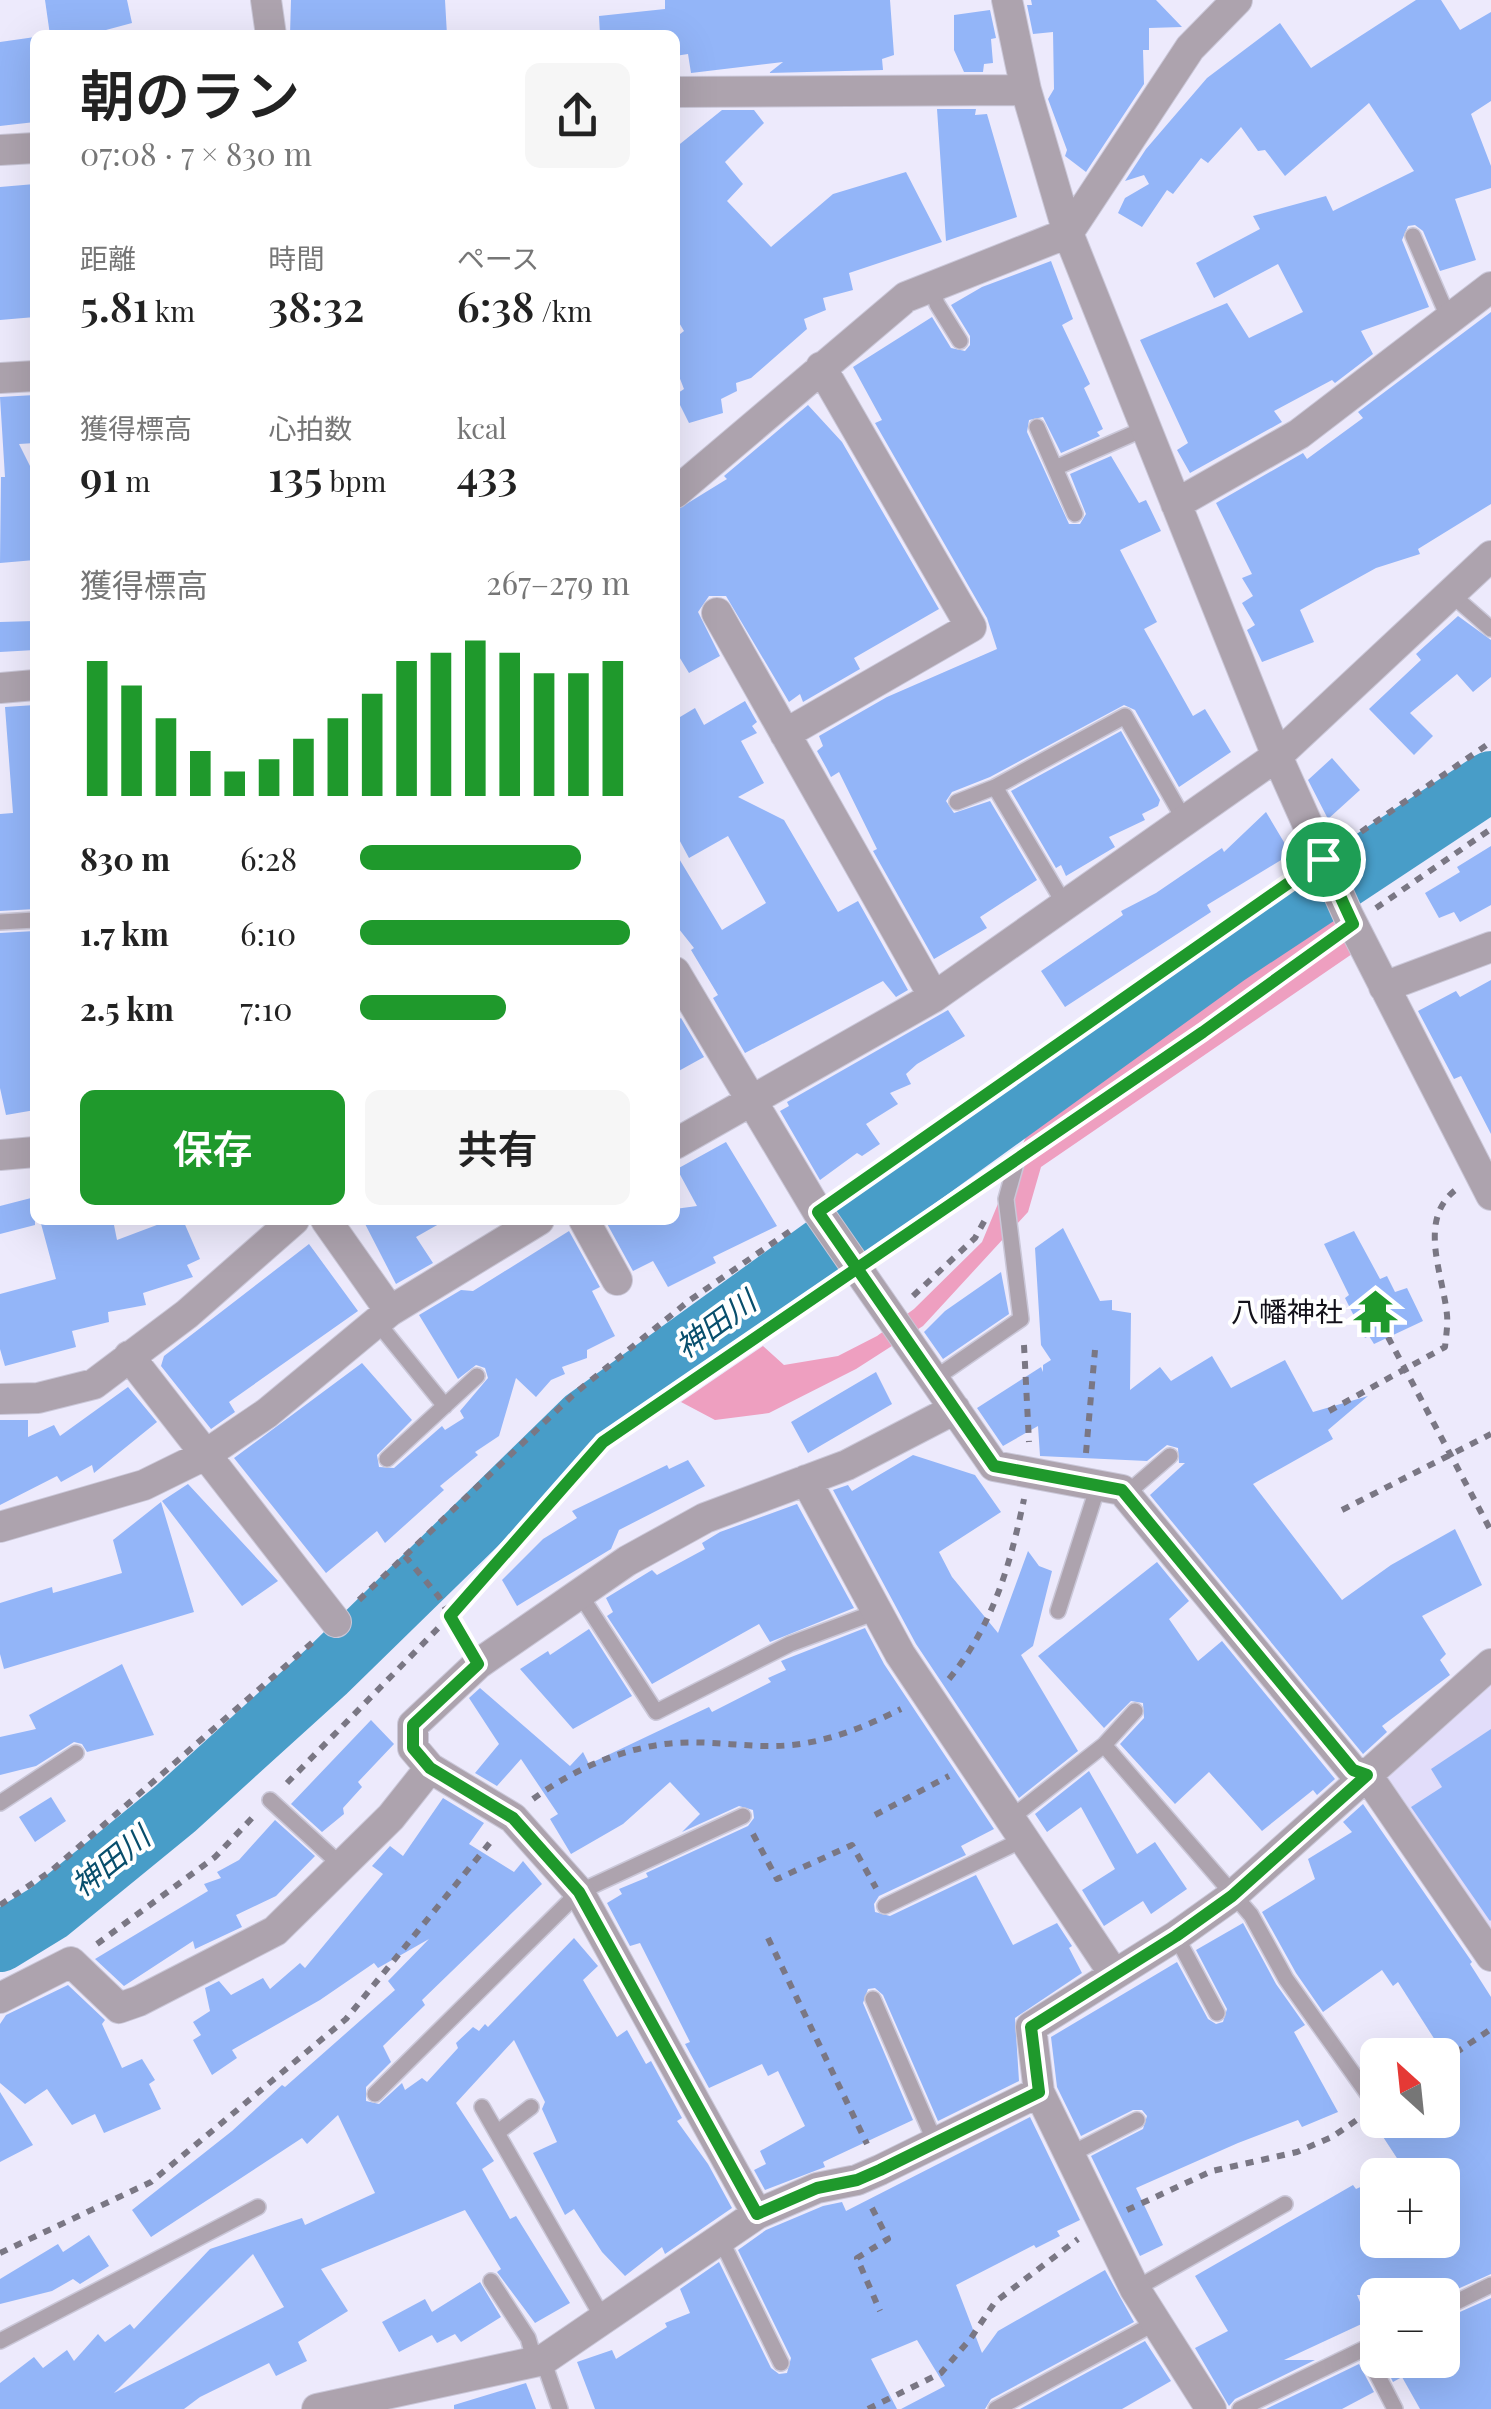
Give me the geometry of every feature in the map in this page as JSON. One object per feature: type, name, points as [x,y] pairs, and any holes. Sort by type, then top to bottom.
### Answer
[{"type":"street","points":[[266,0],[270,30]]},
{"type":"street","points":[[1007,0],[1026,90],[1068,232],[1176,504],[1324,863],[1485,1184]]},
{"type":"street","points":[[680,489],[906,297],[1068,232],[1190,48],[1237,0]]},
{"type":"street","points":[[680,92],[1026,90]]},
{"type":"street","points":[[0,150],[30,148]]},
{"type":"street","points":[[1176,504],[1299,434],[1491,287]]},
{"type":"street","points":[[785,734],[971,627],[821,367]]},
{"type":"street","points":[[0,378],[30,376]]},
{"type":"street","points":[[680,1141],[934,997],[1278,756],[1491,556]]},
{"type":"street","points":[[717,612],[934,997]]},
{"type":"street","points":[[0,688],[30,686]]},
{"type":"street","points":[[1384,986],[1491,947]]},
{"type":"street","points":[[680,981],[820,1216],[994,1466],[1102,1488],[1353,1770],[1367,1775],[1490,1952]]},
{"type":"street","points":[[0,1155],[30,1152]]},
{"type":"street","points":[[0,1399],[38,1398],[94,1384],[187,1314],[288,1225]]},
{"type":"street","points":[[329,1225],[383,1316]]},
{"type":"street","points":[[0,1527],[144,1486],[205,1455],[267,1412],[383,1316],[531,1225]]},
{"type":"street","points":[[587,1225],[617,1280]]},
{"type":"street","points":[[129,1356],[336,1622]]},
{"type":"street","points":[[757,2214],[579,1892],[513,1818],[430,1768],[413,1748],[413,1725],[478,1664],[579,1593],[706,1518],[847,1465],[955,1409]]},
{"type":"street","points":[[806,1480],[876,1612],[1114,1974]]},
{"type":"street","points":[[1204,2407],[1136,2290],[1039,2092],[1031,2027],[1232,1896],[1491,1664]]},
{"type":"street","points":[[0,1998],[71,1962],[119,2008],[275,1931],[391,1817],[430,1768]]},
{"type":"street","points":[[317,2409],[539,2361],[757,2214],[817,2188],[868,2175],[1039,2092]]},
{"type":"lane","points":[[1413,236],[1449,319]]},
{"type":"lane","points":[[932,287],[937,304],[960,341]]},
{"type":"lane","points":[[1037,427],[1075,514]]},
{"type":"lane","points":[[1055,468],[1146,428]]},
{"type":"lane","points":[[1451,594],[1491,629]]},
{"type":"lane","points":[[957,802],[995,787],[1125,716],[1185,821]]},
{"type":"lane","points":[[995,787],[1064,905]]},
{"type":"lane","points":[[0,922],[30,920]]},
{"type":"lane","points":[[934,1379],[1021,1319],[1006,1199],[1017,1160]]},
{"type":"lane","points":[[383,1316],[445,1406]]},
{"type":"lane","points":[[387,1458],[477,1376]]},
{"type":"lane","points":[[1058,1611],[1102,1488],[1170,1456]]},
{"type":"lane","points":[[579,1593],[656,1712],[790,1644],[876,1612]]},
{"type":"lane","points":[[885,1906],[1018,1828],[1135,1712]]},
{"type":"lane","points":[[1104,1745],[1250,1915],[1286,1979],[1360,2083]]},
{"type":"lane","points":[[0,1803],[76,1753]]},
{"type":"lane","points":[[270,1800],[343,1867]]},
{"type":"lane","points":[[376,2094],[579,1892],[743,1816]]},
{"type":"lane","points":[[1176,1936],[1218,2013]]},
{"type":"lane","points":[[873,1999],[935,2142]]},
{"type":"lane","points":[[482,2107],[604,2320]]},
{"type":"lane","points":[[498,2132],[531,2107]]},
{"type":"lane","points":[[1069,2155],[1137,2120]]},
{"type":"lane","points":[[1136,2290],[1286,2204]]},
{"type":"lane","points":[[0,2340],[258,2207]]},
{"type":"lane","points":[[720,2238],[781,2362]]},
{"type":"lane","points":[[491,2281],[528,2338],[560,2409]]},
{"type":"lane","points":[[1460,2300],[1491,2284]]},
{"type":"lane","points":[[996,2409],[1155,2323]]},
{"type":"lane","points":[[1240,2409],[1360,2350]]},
{"type":"lane","points":[[1383,2378],[1395,2409]]},
{"type":"path","points":[[0,1905],[50,1871],[336,1622],[574,1394],[690,1300],[820,1216],[1491,742]]},
{"type":"path","points":[[71,1962],[215,1857],[450,1616],[603,1442],[854,1266],[1017,1160],[1350,919],[1491,830]]},
{"type":"path","points":[[1329,1411],[1446,1347],[1447,1317],[1434,1232],[1437,1214],[1447,1196],[1485,1184]]},
{"type":"path","points":[[891,1318],[975,1238],[992,1207]]},
{"type":"path","points":[[0,2254],[150,2182],[346,2019],[522,1807],[559,1780],[608,1757],[675,1743],[792,1745],[860,1729],[941,1689],[976,1645],[1013,1555],[1030,1474],[1021,1319]]},
{"type":"path","points":[[1388,1337],[1491,1531]]},
{"type":"path","points":[[1094,1350],[1102,1488]]},
{"type":"path","points":[[1342,1510],[1491,1434]]},
{"type":"path","points":[[405,1556],[440,1597],[478,1664]]},
{"type":"path","points":[[875,1815],[975,1763]]},
{"type":"path","points":[[743,1816],[777,1879],[852,1845],[885,1906]]},
{"type":"path","points":[[768,1938],[868,2175],[888,2239],[856,2258],[880,2311]]},
{"type":"path","points":[[1460,2050],[1491,2028]]},
{"type":"shaded area","points":[[1333,913],[1352,954],[1041,1167],[1028,1212],[923,1326],[856,1369],[769,1413],[715,1420],[681,1402],[763,1346],[784,1365],[838,1356],[877,1336],[914,1309],[982,1242],[1030,1127]]},
{"type":"shaded area","points":[[1491,1679],[1491,1936],[1381,1781]]},
{"type":"building","points":[[45,0],[127,0],[132,23],[106,30],[49,30]]},
{"type":"building","points":[[291,0],[445,0],[447,30],[290,30]]},
{"type":"building","points":[[665,0],[890,0],[894,55],[882,59],[883,70],[769,73],[783,62],[691,73],[688,54],[680,55],[680,30],[600,30],[599,16],[665,9]]},
{"type":"building","points":[[1031,0],[1156,0],[1182,27],[1149,28],[1149,50],[1143,50],[1144,84],[1086,172],[1065,156],[1067,150],[1048,99],[1054,89],[1053,32],[1033,34],[1027,5],[1032,5]]},
{"type":"building","points":[[1416,0],[1441,0],[1460,30],[1491,12],[1491,101],[1471,114],[1491,166],[1491,188],[1455,199],[1476,260],[1440,271],[1423,231],[1415,225],[1408,226],[1402,240],[1429,307],[1361,331],[1373,354],[1335,383],[1332,380],[1274,411],[1282,422],[1190,473],[1177,450],[1188,443],[1140,340],[1227,303],[1249,338],[1303,312],[1278,264],[1214,298],[1196,263],[1260,229],[1253,216],[1326,196],[1333,211],[1414,171],[1369,103],[1285,176],[1265,150],[1258,151],[1241,127],[1208,163],[1201,158],[1173,194],[1167,190],[1142,227],[1118,213],[1125,198],[1149,184],[1144,175],[1125,181],[1146,149],[1207,78],[1280,23],[1311,68]]},
{"type":"building","points":[[990,10],[996,38],[991,39],[993,63],[984,64],[983,72],[964,72],[954,50],[954,15]]},
{"type":"building","points":[[30,38],[30,123],[0,126],[0,42]]},
{"type":"building","points":[[937,109],[976,109],[975,115],[987,114],[1017,217],[946,241]]},
{"type":"building","points":[[722,110],[754,110],[764,123],[725,162],[743,184],[727,201],[771,247],[833,194],[906,172],[942,242],[849,273],[853,290],[823,298],[826,310],[804,319],[807,329],[751,378],[736,383],[737,391],[721,399],[723,413],[689,423],[680,405],[680,392],[684,389],[680,379],[680,334],[684,331],[680,324],[680,144]]},
{"type":"building","points":[[30,184],[30,317],[0,320],[0,187]]},
{"type":"building","points":[[1051,261],[1073,319],[1062,325],[1090,384],[1084,388],[1103,429],[1097,432],[1100,436],[1061,453],[1043,417],[1029,420],[1027,432],[1069,524],[1080,524],[1086,514],[1070,474],[1111,456],[1139,503],[1146,500],[1161,531],[1120,550],[1157,622],[1144,629],[1193,716],[1205,709],[1231,752],[1179,787],[1135,710],[1124,705],[990,777],[952,792],[946,801],[954,813],[990,801],[1037,880],[980,917],[987,928],[934,959],[873,851],[877,849],[839,772],[831,777],[817,751],[823,746],[819,736],[887,697],[997,649],[987,618],[875,423],[882,420],[853,367],[932,317],[951,348],[965,351],[970,336],[951,305],[982,287]]},
{"type":"building","points":[[1491,312],[1491,504],[1418,549],[1420,554],[1376,568],[1300,610],[1314,642],[1262,662],[1247,630],[1255,625],[1242,603],[1253,596],[1242,578],[1252,574],[1216,503],[1303,453],[1307,459],[1363,418],[1358,412]]},
{"type":"building","points":[[30,395],[30,443],[19,444],[30,466],[30,560],[0,563],[1,477],[5,477],[0,397]]},
{"type":"building","points":[[808,405],[842,442],[939,609],[854,658],[860,669],[803,702],[800,694],[789,702],[726,596],[709,596],[698,612],[720,656],[689,673],[680,658],[680,508],[727,479],[724,476]]},
{"type":"building","points":[[1458,616],[1491,640],[1491,677],[1473,692],[1457,674],[1410,713],[1433,736],[1414,755],[1369,709],[1421,660],[1416,654]]},
{"type":"building","points":[[30,621],[30,650],[0,652],[0,622]]},
{"type":"building","points":[[745,701],[757,722],[752,726],[757,733],[741,741],[764,783],[738,797],[784,820],[838,912],[858,901],[908,990],[896,997],[883,981],[745,1053],[713,998],[718,995],[691,950],[694,948],[680,930],[680,860],[722,930],[766,903],[728,836],[689,858],[680,841],[680,717],[695,708],[704,725]]},
{"type":"building","points":[[30,705],[30,909],[0,911],[0,814],[13,813],[5,707]]},
{"type":"building","points":[[1121,731],[1160,800],[1158,806],[1142,814],[1145,820],[1109,837],[1115,847],[1066,876],[1061,865],[1056,868],[1011,791]]},
{"type":"building","points":[[1332,758],[1360,790],[1328,819],[1308,780]]},
{"type":"building","points":[[1266,812],[1291,854],[1207,905],[1211,912],[1065,1007],[1041,971],[1123,915],[1121,911],[1156,893],[1222,848],[1224,852]]},
{"type":"building","points":[[1491,846],[1491,905],[1460,922],[1454,912],[1439,918],[1425,893],[1460,872],[1457,867]]},
{"type":"building","points":[[30,931],[30,1111],[6,1115],[0,1088],[0,933]]},
{"type":"building","points":[[1491,980],[1491,1134],[1461,1076],[1454,1079],[1418,1011],[1456,991],[1460,997]]},
{"type":"building","points":[[948,1010],[965,1036],[917,1064],[906,1074],[911,1084],[890,1093],[898,1104],[866,1124],[880,1144],[862,1156],[857,1153],[820,1180],[780,1111],[789,1106],[787,1102]]},
{"type":"building","points":[[680,1019],[704,1057],[680,1070]]},
{"type":"building","points":[[726,1142],[777,1226],[713,1257],[716,1263],[668,1287],[653,1261],[633,1271],[608,1225],[680,1225],[680,1208],[697,1206],[680,1167]]},
{"type":"building","points":[[30,1198],[30,1225],[35,1225],[0,1234],[0,1206]]},
{"type":"building","points":[[41,1225],[114,1225],[117,1240],[157,1225],[185,1225],[200,1259],[187,1265],[193,1277],[143,1293],[146,1305],[108,1312],[109,1322],[72,1331],[76,1347],[5,1366],[0,1349],[0,1294],[56,1279]]},
{"type":"building","points":[[366,1225],[437,1225],[416,1237],[433,1263],[396,1284]]},
{"type":"building","points":[[1063,1228],[1100,1301],[1112,1300],[1112,1310],[1131,1313],[1130,1390],[1160,1367],[1171,1381],[1212,1356],[1231,1388],[1285,1360],[1313,1412],[1368,1396],[1328,1430],[1333,1439],[1253,1484],[1342,1600],[1391,1565],[1455,1529],[1482,1585],[1422,1616],[1446,1654],[1440,1660],[1450,1675],[1382,1726],[1387,1732],[1363,1754],[1150,1495],[1185,1463],[1179,1463],[1178,1448],[1167,1445],[1147,1461],[1040,1456],[1038,1426],[1003,1446],[977,1408],[1041,1367],[1043,1372],[1043,1365],[1051,1360],[1041,1345],[1035,1248]]},
{"type":"building","points":[[569,1231],[600,1287],[592,1291],[615,1336],[587,1350],[587,1358],[562,1367],[565,1374],[551,1380],[536,1397],[516,1378],[499,1436],[475,1452],[478,1455],[440,1486],[444,1490],[385,1543],[377,1531],[326,1573],[234,1458],[362,1363],[412,1420],[377,1455],[379,1467],[394,1468],[442,1426],[445,1430],[464,1418],[460,1411],[488,1378],[485,1368],[476,1365],[458,1379],[419,1315],[461,1290],[473,1291]]},
{"type":"building","points":[[1354,1231],[1380,1279],[1387,1276],[1395,1292],[1407,1288],[1423,1321],[1374,1344],[1369,1336],[1365,1338],[1345,1298],[1349,1295],[1324,1244]]},
{"type":"building","points":[[309,1244],[358,1311],[229,1402],[235,1412],[211,1429],[161,1366],[164,1356]]},
{"type":"building","points":[[1001,1272],[1009,1314],[943,1359],[924,1332],[945,1311]]},
{"type":"building","points":[[876,1372],[892,1404],[808,1453],[791,1422]]},
{"type":"building","points":[[128,1387],[157,1422],[94,1473],[92,1465],[61,1482],[57,1476],[0,1505],[0,1420],[28,1420],[28,1437],[54,1425],[60,1436]]},
{"type":"building","points":[[913,1455],[975,1475],[1001,1512],[939,1552],[952,1577],[998,1633],[1028,1551],[1039,1566],[1052,1571],[1033,1646],[1021,1655],[1078,1751],[1019,1798],[916,1644],[833,1490],[848,1485],[852,1491]]},
{"type":"building","points":[[688,1460],[705,1486],[619,1530],[611,1549],[517,1606],[502,1580],[543,1539],[577,1518],[572,1511],[667,1465],[669,1469]]},
{"type":"building","points":[[188,1484],[278,1581],[242,1606],[162,1501]]},
{"type":"building","points":[[161,1502],[194,1612],[4,1669],[0,1654],[0,1603],[52,1587],[53,1593],[122,1573],[113,1540]]},
{"type":"building","points":[[797,1504],[854,1608],[770,1642],[759,1624],[652,1684],[607,1616],[613,1612],[606,1598],[652,1570],[657,1575],[705,1549],[702,1543],[720,1532]]},
{"type":"building","points":[[1157,1562],[1189,1601],[1169,1619],[1198,1661],[1222,1641],[1335,1779],[1317,1795],[1313,1790],[1262,1831],[1209,1772],[1175,1804],[1120,1744],[1144,1718],[1143,1703],[1131,1701],[1104,1728],[1038,1656]]},
{"type":"building","points":[[865,1628],[884,1664],[994,1829],[961,1846],[966,1855],[879,1896],[875,1912],[890,1916],[976,1875],[1013,1945],[1057,1923],[1072,1946],[1069,1948],[1082,1973],[1015,2018],[1019,2081],[938,2121],[883,1995],[875,1988],[868,1989],[863,2003],[913,2120],[823,2162],[825,2167],[765,2190],[754,2170],[766,2164],[760,2151],[805,2126],[778,2071],[768,2076],[762,2064],[709,2088],[640,1943],[630,1946],[607,1903],[622,1894],[619,1889],[648,1877],[646,1873],[748,1826],[754,1818],[753,1810],[739,1806],[682,1832],[700,1814],[670,1782],[623,1824],[571,1854],[550,1819],[558,1814],[521,1759],[497,1786],[475,1773],[499,1744],[469,1698],[480,1688],[570,1766],[583,1752],[589,1764],[709,1707],[712,1712],[771,1682],[768,1678],[786,1670],[781,1661]]},
{"type":"building","points":[[589,1629],[632,1696],[573,1729],[520,1669]]},
{"type":"building","points":[[122,1664],[154,1735],[87,1752],[82,1744],[74,1742],[36,1766],[0,1775],[0,1737],[36,1729],[29,1715]]},
{"type":"building","points":[[371,1720],[394,1744],[358,1782],[362,1787],[343,1808],[344,1814],[322,1832],[291,1804]]},
{"type":"building","points":[[1491,1729],[1490,1921],[1411,1807],[1442,1787],[1431,1769]]},
{"type":"building","points":[[1089,1771],[1137,1854],[1155,1842],[1187,1889],[1151,1914],[1143,1901],[1104,1926],[1082,1890],[1115,1869],[1081,1807],[1047,1832],[1035,1814]]},
{"type":"building","points":[[51,1797],[66,1821],[35,1842],[19,1817]]},
{"type":"building","points":[[443,1798],[484,1823],[469,1844],[514,1872],[523,1861],[542,1884],[422,2000],[425,2005],[383,2046],[391,2062],[366,2087],[366,2101],[379,2104],[402,2083],[405,2090],[422,2078],[427,2082],[458,2048],[456,2043],[473,2027],[479,2031],[485,2024],[488,2027],[574,1938],[598,1966],[583,1980],[617,2037],[627,2030],[646,2064],[651,2061],[682,2118],[677,2121],[708,2164],[732,2208],[665,2254],[662,2247],[625,2276],[602,2252],[574,2209],[565,2215],[533,2153],[557,2142],[542,2109],[545,2102],[514,2040],[456,2103],[494,2161],[482,2169],[510,2219],[516,2216],[570,2303],[535,2323],[497,2272],[501,2269],[465,2210],[321,2269],[348,2311],[298,2342],[307,2361],[276,2376],[269,2363],[184,2409],[0,2409],[0,2383],[34,2357],[43,2368],[67,2350],[74,2361],[98,2334],[105,2342],[130,2324],[134,2329],[210,2249],[302,2218],[305,2225],[375,2193],[338,2115],[307,2144],[302,2138],[151,2237],[132,2210],[232,2131],[282,2085],[285,2087],[395,1990],[388,1981],[429,1939],[378,1968],[374,1963],[320,2000],[232,2050],[237,2058],[212,2075],[193,2040],[201,2035],[193,2022],[210,2011],[205,1988],[219,1981],[231,1995],[263,1978],[270,1989],[300,1963],[305,1968],[383,1874],[372,1866],[390,1846],[403,1856]],"holes":[[[253,2254],[284,2307],[114,2393]]]},
{"type":"building","points":[[1363,1804],[1472,1962],[1491,1997],[1491,2274],[1460,2288],[1460,2278],[1360,2278],[1360,2325],[1284,2360],[1315,2360],[1235,2399],[1229,2406],[1195,2348],[1228,2331],[1195,2276],[1353,2185],[1360,2187],[1360,2258],[1460,2258],[1460,2158],[1397,2158],[1384,2138],[1460,2138],[1460,2038],[1434,2038],[1398,1982],[1393,1986],[1382,1970],[1323,2012],[1262,1912],[1315,1879],[1308,1859],[1352,1832],[1343,1822]]},
{"type":"building","points":[[275,1820],[315,1856],[276,1896],[236,1915],[242,1927],[195,1949],[193,1941],[124,1986],[95,1959],[208,1891],[204,1884],[221,1878],[217,1872],[239,1860]]},
{"type":"building","points":[[1243,1923],[1276,1984],[1305,2025],[1294,2032],[1338,2112],[1302,2127],[1298,2120],[1136,2188],[1163,2245],[1140,2256],[1091,2156],[1143,2129],[1147,2116],[1142,2110],[1133,2110],[1081,2136],[1057,2087],[1051,2037],[1177,1962],[1208,2019],[1216,2024],[1223,2022],[1227,2009],[1196,1950]]},
{"type":"building","points":[[68,1985],[105,2020],[102,2024],[122,2068],[142,2059],[155,2080],[149,2084],[161,2109],[104,2133],[95,2114],[72,2125],[47,2089],[25,2104],[0,2083],[0,2024],[6,2015]]},
{"type":"building","points":[[0,2092],[33,2145],[0,2162]]},
{"type":"building","points":[[1030,2117],[1080,2220],[1057,2231],[1060,2236],[956,2285],[982,2353],[998,2331],[1105,2270],[1134,2322],[991,2399],[985,2409],[901,2409],[945,2386],[917,2340],[871,2359],[897,2409],[595,2409],[577,2362],[612,2350],[616,2359],[667,2327],[665,2323],[690,2313],[680,2289],[719,2262],[771,2368],[779,2374],[787,2373],[791,2358],[738,2250],[766,2230],[823,2206],[842,2202],[846,2211]]},
{"type":"building","points":[[89,2235],[109,2266],[80,2284],[73,2279],[52,2291],[0,2304],[0,2279],[58,2244],[63,2252]]},
{"type":"building","points":[[480,2282],[501,2317],[461,2342],[455,2334],[437,2343],[432,2335],[399,2352],[382,2322],[425,2299],[432,2312]]},
{"type":"building","points":[[1491,2298],[1491,2409],[1420,2409],[1403,2378],[1460,2378],[1460,2312]]},
{"type":"building","points":[[1145,2341],[1171,2381],[1122,2409],[1020,2409]]},
{"type":"building","points":[[1359,2364],[1360,2378],[1366,2378],[1374,2392],[1342,2409],[1266,2409]]},
{"type":"building","points":[[526,2383],[536,2409],[454,2409],[454,2405]]},
{"type":"waterway","name":"神田川","points":[[0,1942],[49,1912],[175,1809],[326,1672],[585,1419],[1228,955],[1491,781]]},
{"type":"place","name":"八幡神社","points":[[1376,1312]]},
{"type":"route","points":[[1323,859],[818,1212],[857,1271],[994,1466],[1122,1490],[1353,1770],[1367,1775],[1232,1896],[1031,2027],[1039,2092],[857,2180],[817,2188],[757,2214],[579,1892],[513,1818],[430,1768],[413,1748],[413,1725],[478,1664],[450,1616],[603,1442],[857,1271],[1353,924],[1323,859]]}]
